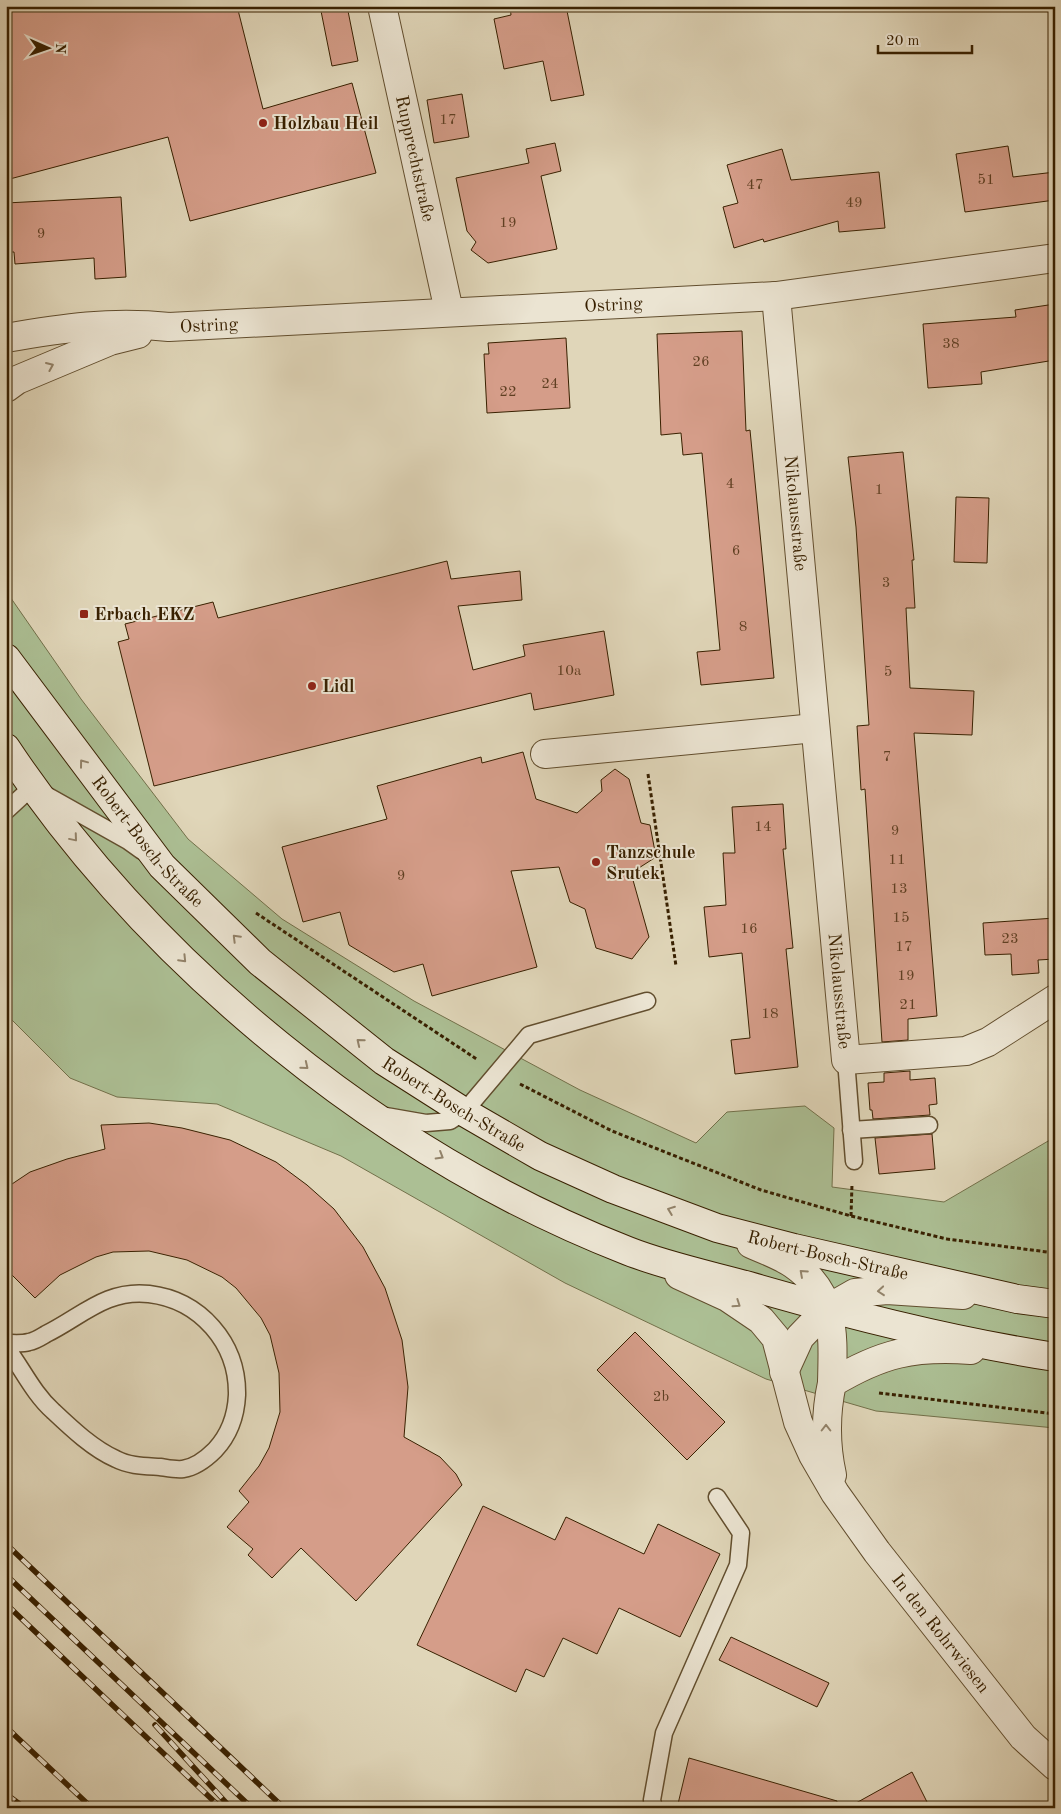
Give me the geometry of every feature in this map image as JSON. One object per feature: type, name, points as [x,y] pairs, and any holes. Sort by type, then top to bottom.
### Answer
[{"type":"street","name":"Rupprechtstraße","points":[[382,6],[449,311]]},
{"type":"street","name":"Ostring","points":[[6,338],[54,329],[128,323],[169,327],[449,311],[618,305],[776,296],[1055,258]]},
{"type":"street","name":"Nikolausstraße","points":[[776,296],[846,1060],[966,1051],[988,1042],[1055,999]]},
{"type":"street","name":"Ostring","points":[[6,388],[16,380],[110,341],[169,327]]},
{"type":"street","name":"Robert-Bosch-Straße","points":[[6,658],[162,866],[260,962],[384,1061],[464,1112],[540,1156],[613,1189],[717,1228],[794,1248],[1017,1299],[1055,1304]]},
{"type":"street","points":[[545,754],[815,728]]},
{"type":"street","points":[[6,748],[32,787],[120,894],[207,983],[309,1068],[369,1114],[463,1170],[545,1215],[630,1252],[828,1309],[1042,1355]]},
{"type":"street","name":"In den Rohrwiesen","points":[[717,1228],[793,1264],[812,1280],[828,1309],[834,1330],[832,1383],[826,1410],[826,1447],[835,1493]]},
{"type":"street","name":"In den Rohrwiesen","points":[[630,1252],[727,1297],[761,1320],[776,1338],[798,1422],[813,1455],[835,1493],[877,1552],[1023,1737],[1055,1766]]},
{"type":"street","points":[[784,1372],[800,1336],[828,1309],[855,1293],[887,1290],[1017,1299]]},
{"type":"street","points":[[832,1383],[862,1365],[896,1352],[939,1348],[1042,1355]]},
{"type":"lane","points":[[6,811],[32,787],[128,841],[162,866]]},
{"type":"lane","points":[[369,1114],[426,1123],[450,1121],[464,1112],[529,1035],[647,1001]]},
{"type":"lane","points":[[846,1060],[854,1161]]},
{"type":"lane","points":[[852,1130],[929,1125]]},
{"type":"lane","points":[[6,1343],[30,1342],[63,1326],[95,1304],[121,1295],[146,1294],[173,1300],[206,1320],[226,1346],[236,1378],[236,1406],[233,1419],[222,1443],[204,1461],[183,1469],[140,1466],[116,1459],[87,1440],[51,1410],[22,1372],[6,1347]]},
{"type":"lane","points":[[654,1808],[652,1800],[664,1733],[738,1565],[741,1532],[717,1497]]},
{"type":"path","points":[[644,744],[676,966]]},
{"type":"path","points":[[851,1216],[854,1161]]},
{"type":"green space","points":[[6,591],[81,699],[188,839],[282,919],[414,1001],[580,1090],[696,1143],[727,1112],[805,1106],[834,1128],[832,1187],[944,1202],[1055,1137],[1055,1428],[876,1411],[766,1379],[565,1283],[341,1156],[217,1104],[117,1097],[70,1078],[6,1014]]},
{"type":"building","points":[[6,6],[237,6],[263,109],[352,83],[376,173],[190,221],[168,137],[6,180]]},
{"type":"building","points":[[320,6],[347,6],[358,61],[332,66]]},
{"type":"building","points":[[510,6],[566,6],[584,95],[551,101],[543,61],[504,69],[494,19],[511,15]]},
{"type":"building","points":[[462,94],[469,137],[434,143],[427,100]]},
{"type":"building","points":[[555,143],[561,171],[541,176],[557,249],[488,263],[471,250],[476,242],[467,231],[456,178],[529,163],[526,149]]},
{"type":"building","points":[[1008,146],[1013,177],[1055,172],[1055,200],[965,212],[956,154]]},
{"type":"building","points":[[782,149],[791,180],[879,172],[885,228],[839,232],[838,221],[764,242],[763,239],[734,248],[723,207],[738,203],[727,165]]},
{"type":"building","points":[[121,197],[126,277],[95,279],[94,258],[15,264],[14,252],[6,252],[6,203]]},
{"type":"building","points":[[1055,304],[1055,360],[981,372],[982,384],[928,388],[923,324],[1016,317],[1015,310]]},
{"type":"building","points":[[742,331],[746,431],[750,430],[774,678],[701,685],[697,652],[720,650],[702,453],[683,455],[681,433],[661,435],[657,334]]},
{"type":"building","points":[[566,338],[570,408],[487,413],[484,354],[489,354],[488,343]]},
{"type":"building","points":[[903,452],[914,560],[912,560],[915,608],[906,608],[910,688],[974,691],[972,735],[914,733],[937,1016],[908,1019],[908,1040],[882,1042],[865,789],[861,790],[857,726],[869,725],[856,527],[848,457]]},
{"type":"building","points":[[956,497],[989,498],[987,563],[954,562]]},
{"type":"building","name":"Lidl","points":[[447,561],[451,579],[520,571],[522,600],[458,606],[473,670],[525,656],[523,645],[604,631],[614,695],[534,710],[531,693],[154,786],[118,642],[129,639],[125,624],[213,602],[218,618]]},
{"type":"building","points":[[523,752],[536,799],[577,813],[602,791],[601,780],[615,769],[629,779],[641,823],[650,825],[656,857],[631,873],[649,937],[632,959],[596,948],[585,909],[570,902],[559,867],[511,871],[537,967],[432,996],[423,964],[394,972],[349,945],[340,912],[303,922],[282,847],[387,819],[377,786],[481,757],[482,763]]},
{"type":"building","points":[[783,804],[786,849],[783,849],[793,948],[786,949],[798,1067],[735,1074],[731,1040],[750,1038],[742,953],[709,957],[704,907],[726,905],[723,853],[735,853],[732,807]]},
{"type":"building","points":[[1055,918],[1055,959],[1038,960],[1039,973],[1012,975],[1011,954],[985,955],[983,923]]},
{"type":"building","points":[[910,1071],[910,1080],[935,1078],[937,1104],[929,1105],[930,1115],[873,1119],[872,1110],[870,1110],[868,1083],[884,1082],[884,1073]]},
{"type":"building","points":[[149,1123],[182,1128],[230,1140],[276,1162],[307,1185],[334,1209],[363,1247],[385,1288],[402,1340],[408,1387],[404,1437],[440,1457],[456,1474],[462,1485],[356,1601],[301,1548],[272,1578],[248,1555],[253,1549],[227,1527],[249,1502],[239,1491],[259,1466],[269,1448],[280,1412],[279,1373],[270,1335],[261,1318],[236,1288],[222,1277],[187,1260],[149,1251],[113,1252],[96,1257],[60,1275],[35,1298],[6,1269],[6,1188],[30,1172],[67,1159],[105,1149],[101,1125]]},
{"type":"building","points":[[932,1134],[935,1169],[879,1174],[875,1138]]},
{"type":"building","points":[[635,1332],[725,1422],[687,1460],[597,1370]]},
{"type":"building","points":[[483,1506],[555,1540],[566,1517],[644,1554],[658,1524],[720,1554],[680,1637],[619,1608],[597,1654],[563,1638],[544,1677],[526,1669],[516,1692],[417,1645]]},
{"type":"building","points":[[731,1637],[829,1683],[817,1707],[719,1660]]},
{"type":"building","points":[[689,1758],[837,1801],[836,1808],[677,1808]]},
{"type":"building","points":[[912,1772],[930,1808],[847,1808]]},
{"type":"railway","points":[[6,1544],[284,1808]]},
{"type":"railway","points":[[6,1575],[252,1808]]},
{"type":"railway","points":[[6,1604],[221,1808]]},
{"type":"railway","points":[[155,1725],[231,1808]]},
{"type":"railway","points":[[6,1727],[92,1808]]},
{"type":"railway","points":[[6,1794],[25,1808]]},
{"type":"place","name":"Holzbau Heil","points":[[263,123]]},
{"type":"place","name":"Erbach EKZ","points":[[84,614]]},
{"type":"place","name":"Lidl","points":[[312,686]]},
{"type":"place","name":"Tanzschule Srutek","points":[[596,862]]}]
